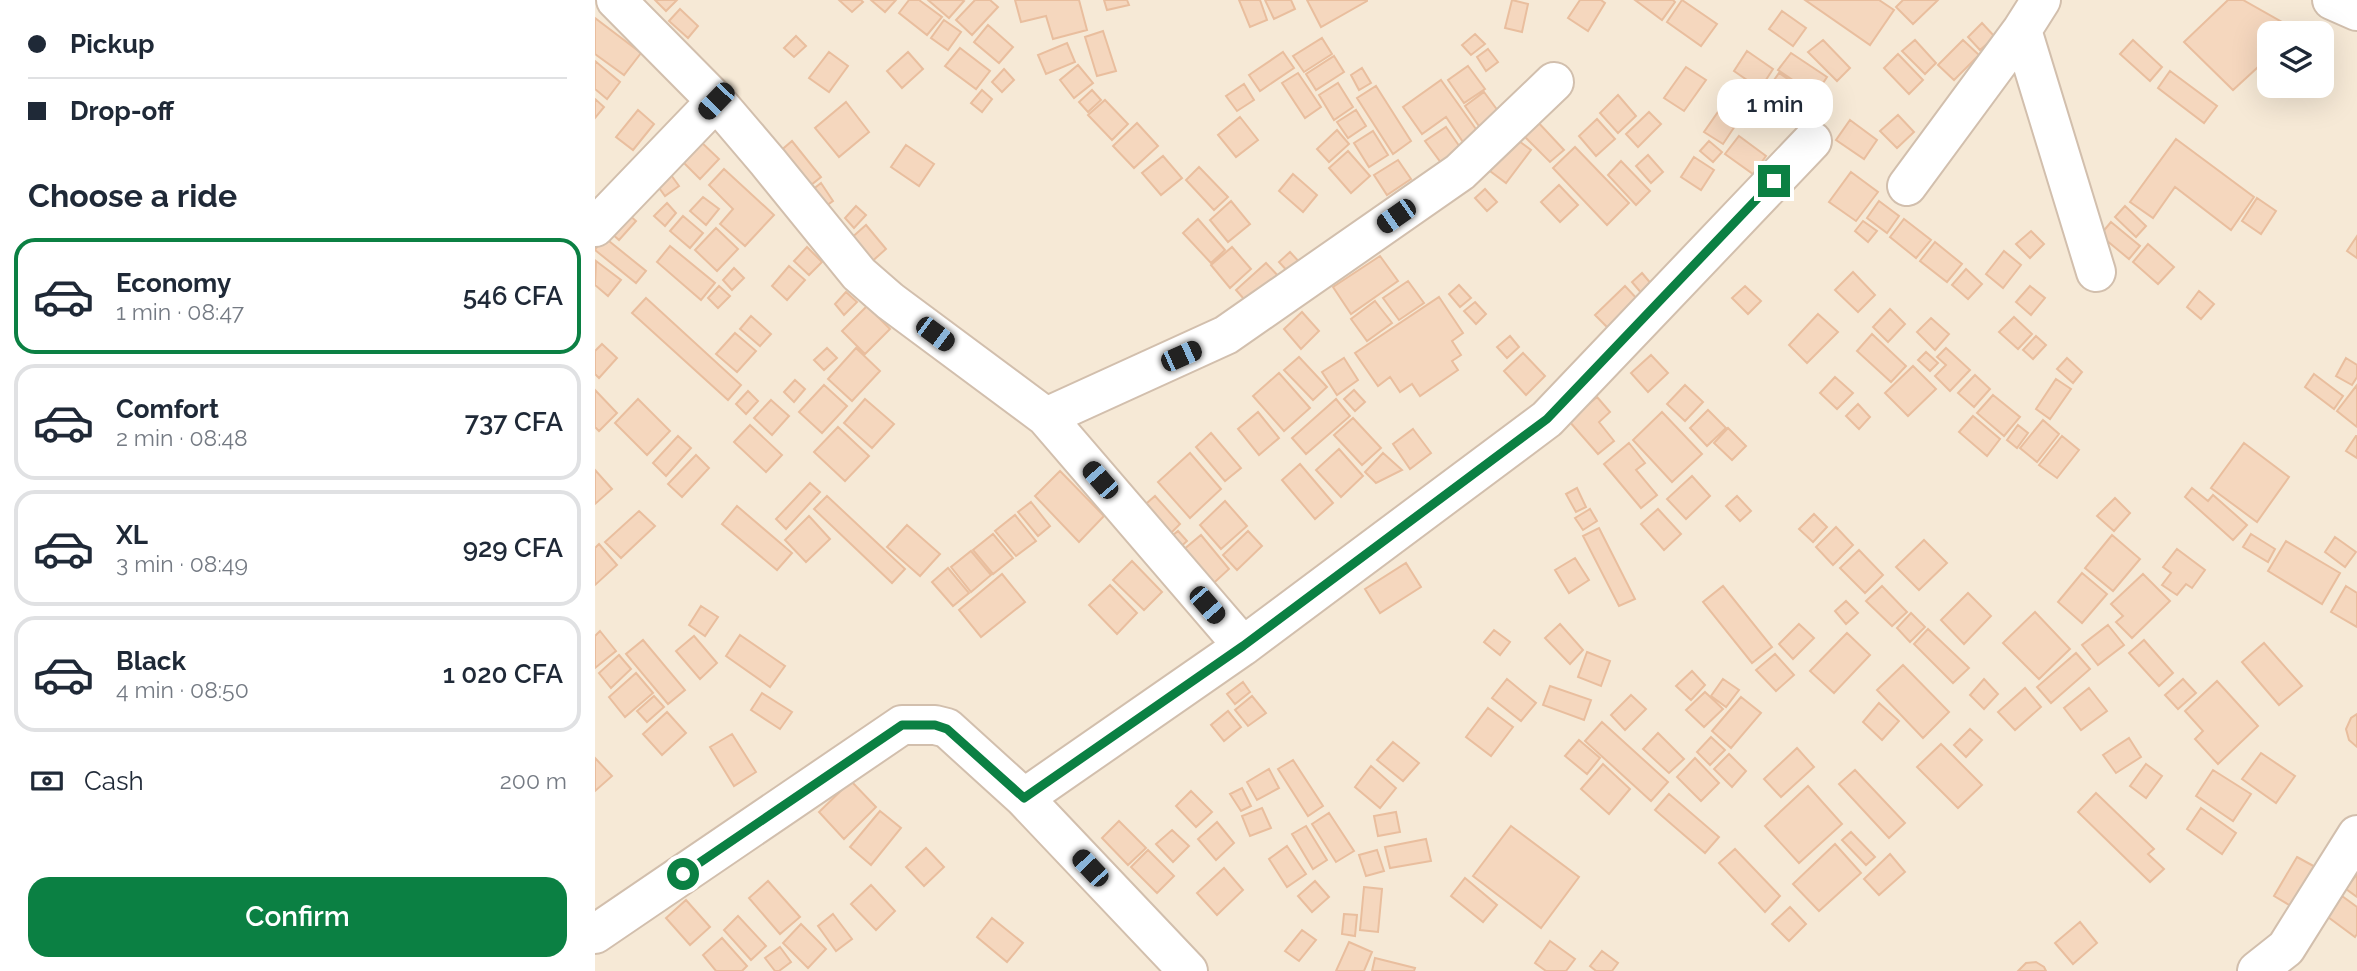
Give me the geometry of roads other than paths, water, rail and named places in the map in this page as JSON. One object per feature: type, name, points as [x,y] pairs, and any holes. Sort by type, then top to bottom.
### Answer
[{"type":"street","points":[[616,0],[716,101],[859,274],[890,301],[1046,417],[1243,646]]},
{"type":"street","points":[[2332,0],[2357,11]]},
{"type":"street","points":[[1907,186],[2031,15]]},
{"type":"street","points":[[2031,15],[2096,272]]},
{"type":"street","points":[[1046,417],[1226,335],[1460,172],[1554,82]]},
{"type":"street","points":[[595,227],[716,101]]},
{"type":"street","points":[[1024,798],[1243,646],[1547,419],[1812,141]]},
{"type":"street","points":[[595,933],[902,725],[935,725],[947,729],[1024,798],[1188,971]]},
{"type":"street","points":[[2257,971],[2287,948],[2357,835]]}]
